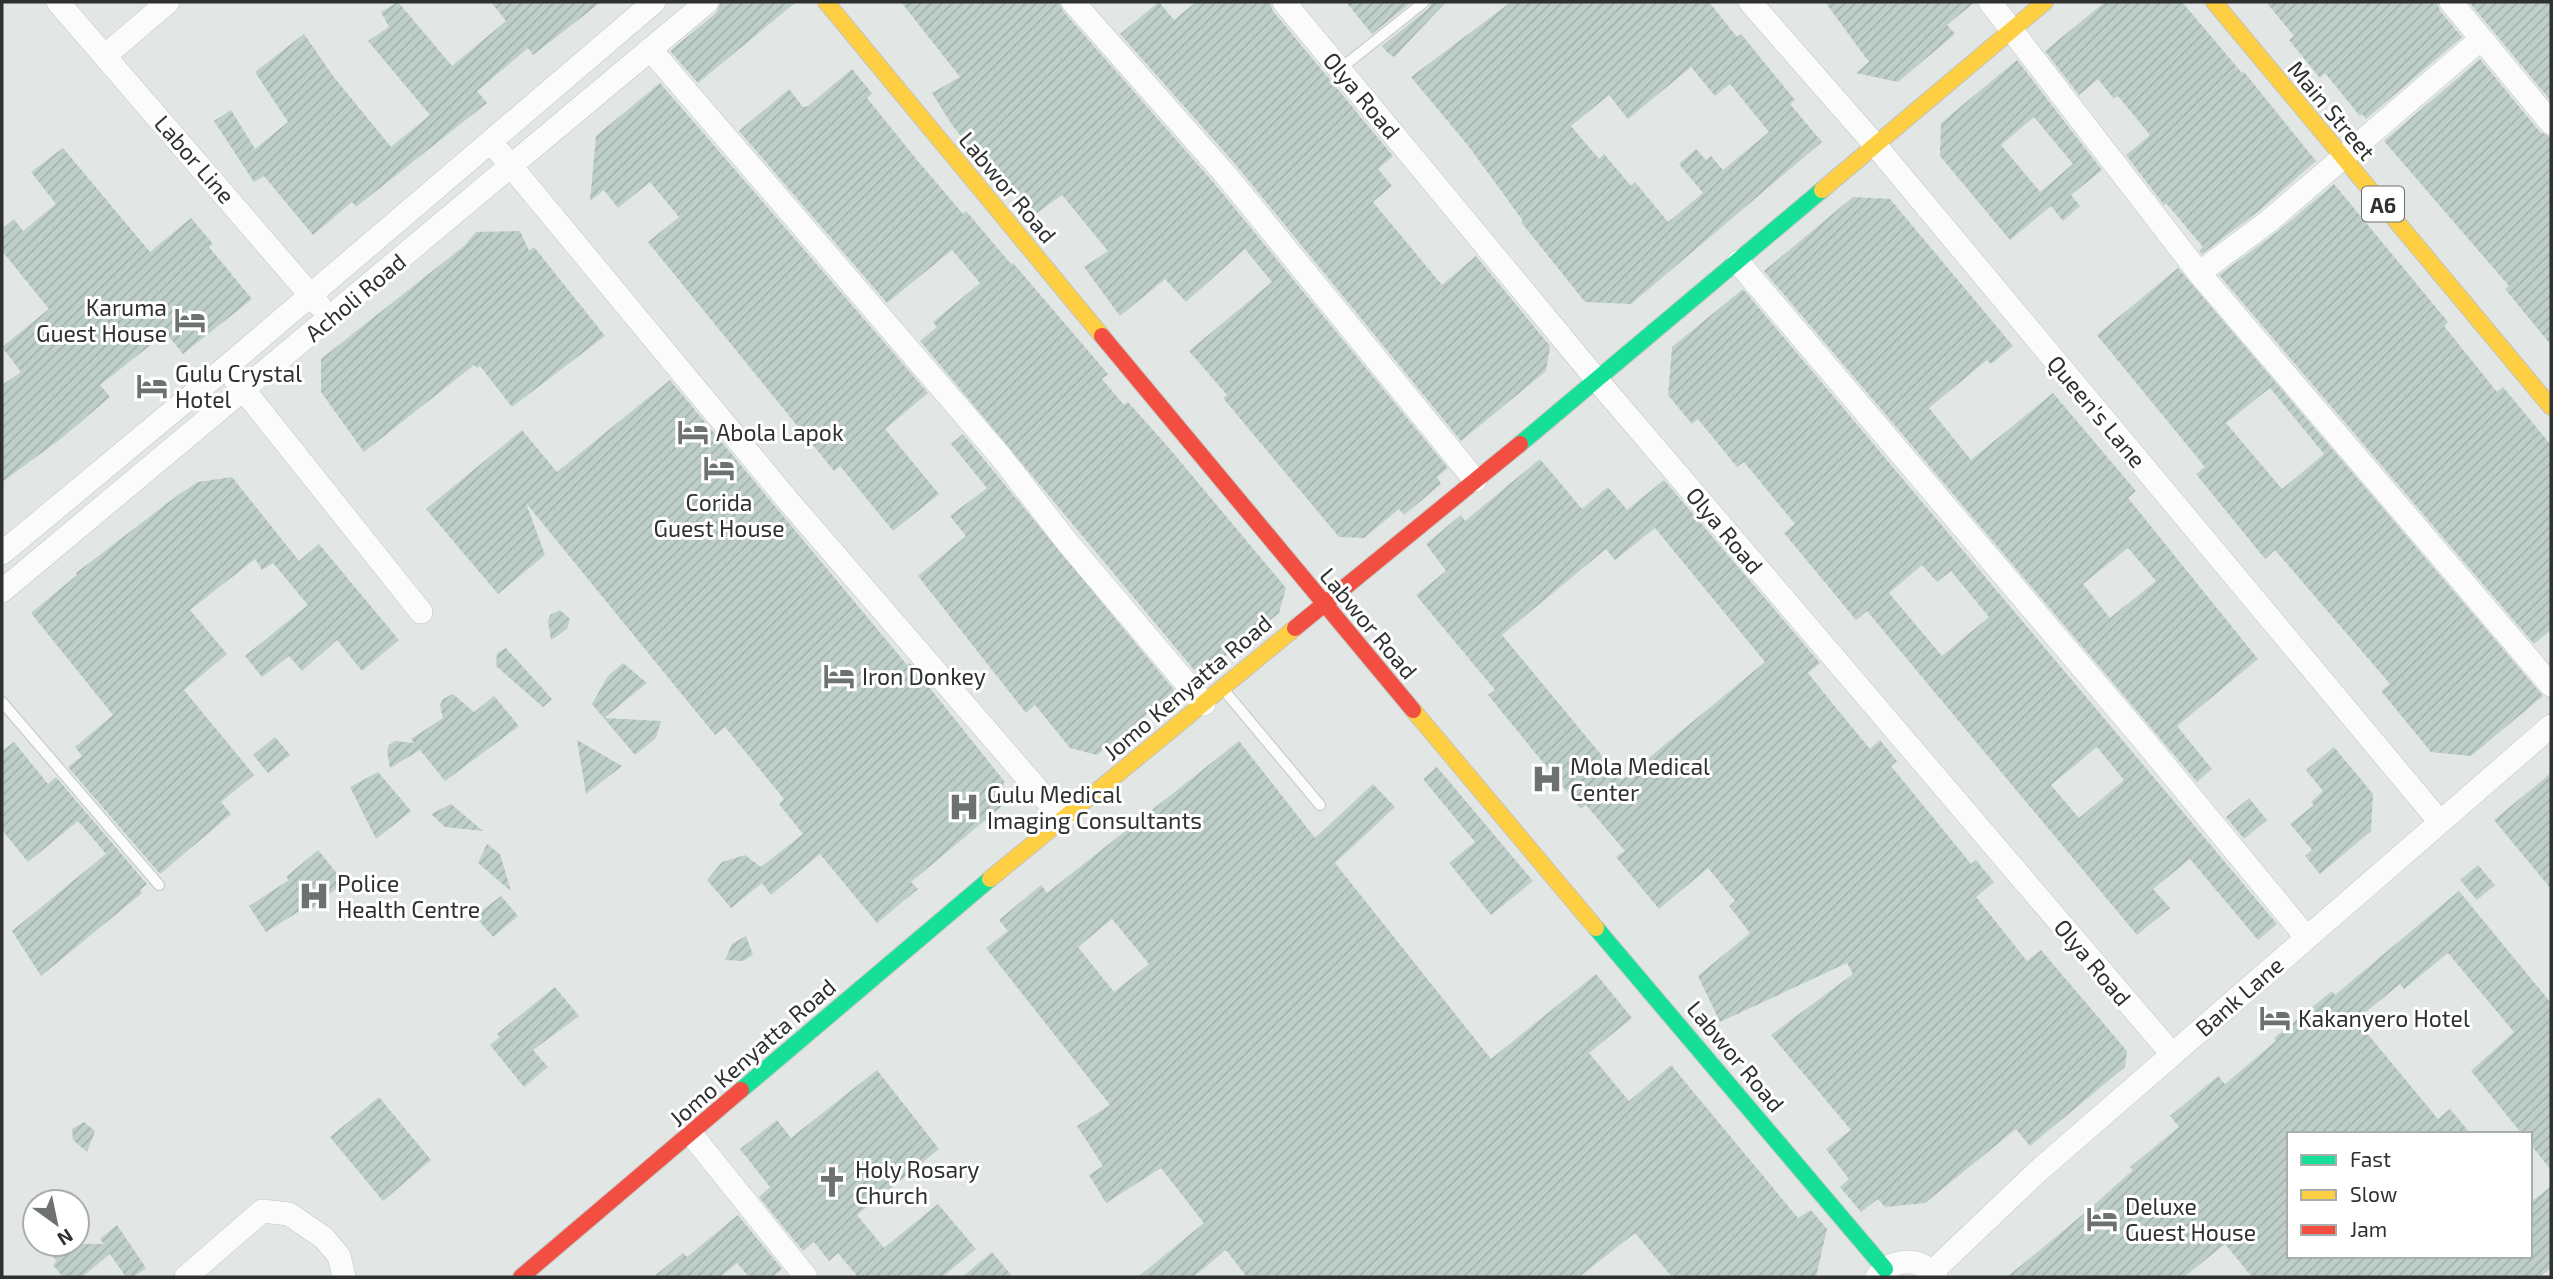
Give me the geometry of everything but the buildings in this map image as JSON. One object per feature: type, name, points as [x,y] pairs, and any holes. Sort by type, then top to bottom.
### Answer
[{"type":"main road","name":"Labwor Road","points":[[826,2],[1322,603],[1881,1273]]},
{"type":"main road","name":"Jomo Kenyatta Road","points":[[521,1277],[692,1135],[884,968],[1322,603],[1597,380],[2046,2]]},
{"type":"main road","name":"Main Street","points":[[2214,2],[2551,407]]},
{"type":"street","name":"Labor Line","points":[[58,2],[330,318]]},
{"type":"street","points":[[106,55],[168,2]]},
{"type":"street","name":"Acholi Road","points":[[2,553],[226,369],[654,2]]},
{"type":"street","name":"Acholi Road","points":[[2,591],[707,2]]},
{"type":"street","points":[[1073,2],[1225,174],[1475,480]]},
{"type":"street","name":"Olya Road","points":[[1284,2],[1597,380],[2172,1054]]},
{"type":"street","name":"Queen's Lane","points":[[1749,2],[1876,146],[2440,822]]},
{"type":"street","points":[[1990,2],[2199,273],[2551,685]]},
{"type":"street","points":[[2451,2],[2551,123]]},
{"type":"street","points":[[2199,273],[2269,220],[2481,39]]},
{"type":"street","points":[[650,49],[1001,457],[1067,542],[1204,704]]},
{"type":"street","points":[[491,142],[791,504],[1063,819]]},
{"type":"street","points":[[1738,262],[2060,645],[2143,739],[2307,937]]},
{"type":"street","points":[[226,369],[421,612]]},
{"type":"street","name":"Bank Lane","points":[[1934,1275],[2037,1172],[2551,726]]},
{"type":"street","points":[[692,1135],[806,1277]]},
{"type":"street","points":[[186,1277],[261,1212],[289,1214],[324,1238],[340,1256],[344,1277]]},
{"type":"street","points":[[1881,1273],[1909,1262],[1934,1275]]},
{"type":"lane","points":[[1340,69],[1424,2]]},
{"type":"lane","points":[[1222,688],[1320,805]]},
{"type":"lane","points":[[2,702],[159,885]]},
{"type":"traffic: fast","points":[[1520,444],[1822,190]]},
{"type":"traffic: fast","points":[[741,1090],[990,879]]},
{"type":"traffic: fast","points":[[1596,928],[1885,1269]]},
{"type":"traffic: slow","points":[[826,2],[1102,336]]},
{"type":"traffic: slow","points":[[1822,190],[2045,2]]},
{"type":"traffic: slow","points":[[2214,2],[2551,407]]},
{"type":"traffic: slow","points":[[990,879],[1295,628]]},
{"type":"traffic: slow","points":[[1413,710],[1596,928]]},
{"type":"traffic: jam","points":[[1102,336],[1413,710]]},
{"type":"traffic: jam","points":[[1295,628],[1520,444]]},
{"type":"traffic: jam","points":[[521,1277],[741,1090]]},
{"type":"place","name":"Karuma Guest House","points":[[190,320]]},
{"type":"place","name":"Gulu Crystal Hotel","points":[[152,386]]},
{"type":"place","name":"Abola Lapok","points":[[693,432]]},
{"type":"place","name":"Corida Guest House","points":[[719,468]]},
{"type":"place","name":"Iron Donkey","points":[[839,676]]},
{"type":"place","name":"Mola Medical Center","points":[[1547,779]]},
{"type":"place","name":"Gulu Medical Imaging Consultants","points":[[964,807]]},
{"type":"place","name":"Police Health Centre","points":[[314,896]]},
{"type":"place","name":"Kakanyero Hotel","points":[[2275,1018]]},
{"type":"place","name":"Holy Rosary Church","points":[[832,1182]]},
{"type":"place","name":"Deluxe Guest House","points":[[2102,1219]]}]
